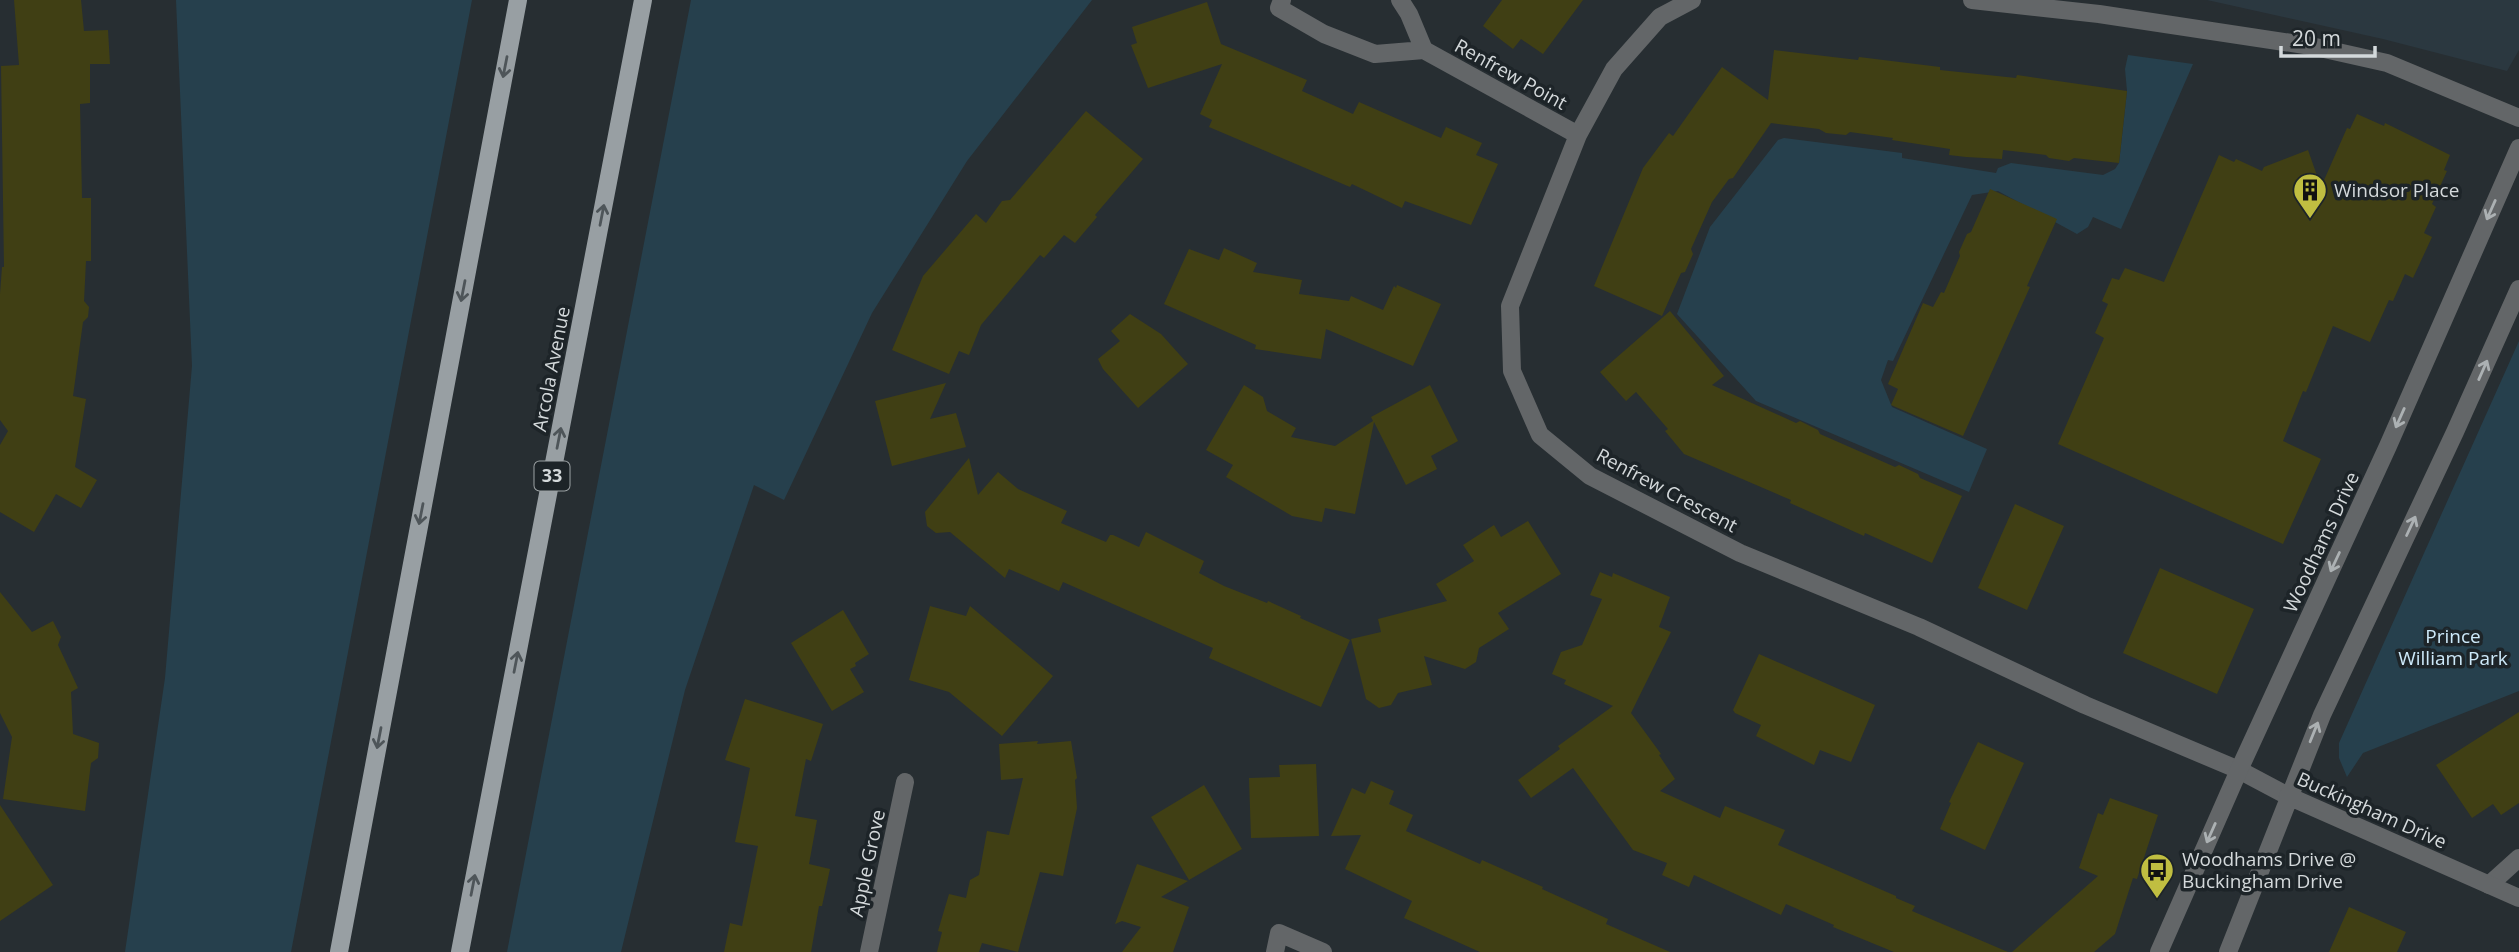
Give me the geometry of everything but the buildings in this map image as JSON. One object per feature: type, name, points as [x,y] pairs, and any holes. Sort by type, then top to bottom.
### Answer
[{"type":"main road","points":[[339,952],[518,0]]},
{"type":"main road","name":"Arcola Avenue","points":[[460,952],[643,0]]},
{"type":"street","name":"Renfrew Point","points":[[1282,0],[1279,8],[1312,27],[1375,54],[1424,50],[1578,135]]},
{"type":"street","name":"Renfrew Point","points":[[1400,0],[1424,50]]},
{"type":"street","name":"Renfrew Crescent","points":[[1692,0],[1660,17],[1614,69],[1578,135],[1510,306],[1512,371],[1540,435],[1590,476],[1740,553],[1919,627],[2085,705],[2239,770]]},
{"type":"street","points":[[1972,0],[2099,14],[2311,46],[2388,63],[2519,118]]},
{"type":"street","name":"Woodhams Drive","points":[[2159,952],[2239,770],[2388,446],[2519,148]]},
{"type":"street","points":[[2228,952],[2322,715],[2519,289]]},
{"type":"street","name":"Buckingham Drive","points":[[2239,770],[2288,796],[2519,898]]},
{"type":"street","name":"Apple Grove","points":[[870,952],[905,782]]},
{"type":"street","points":[[2489,885],[2519,858]]},
{"type":"street","points":[[1275,952],[1279,933],[1323,952]]},
{"type":"shaded area","points":[[2207,0],[2519,0],[2519,50],[2507,71],[2383,39]]},
{"type":"green space","points":[[176,0],[472,0],[291,952],[125,952],[165,678],[192,366]]},
{"type":"green space","points":[[691,0],[1092,0],[967,161],[872,313],[784,500],[754,485],[685,690],[621,952],[507,952]]},
{"type":"green space","points":[[2128,55],[2193,64],[2121,229],[2093,217],[2088,227],[2077,234],[1998,191],[1972,195],[1893,361],[1888,360],[1881,380],[1892,407],[1987,449],[1969,492],[1756,401],[1677,314],[1710,227],[1778,140],[1784,138],[1902,153],[1902,158],[1996,173],[1998,168],[2011,163],[2103,175],[2115,169],[2119,163]]},
{"type":"green space","name":"Prince William Park","points":[[2519,341],[2519,691],[2363,753],[2347,777],[2339,758],[2339,743]]},
{"type":"place","name":"Windsor Place","points":[[2310,220]]},
{"type":"place","name":"Woodhams Drive @ Buckingham Drive","points":[[2157,900]]}]
